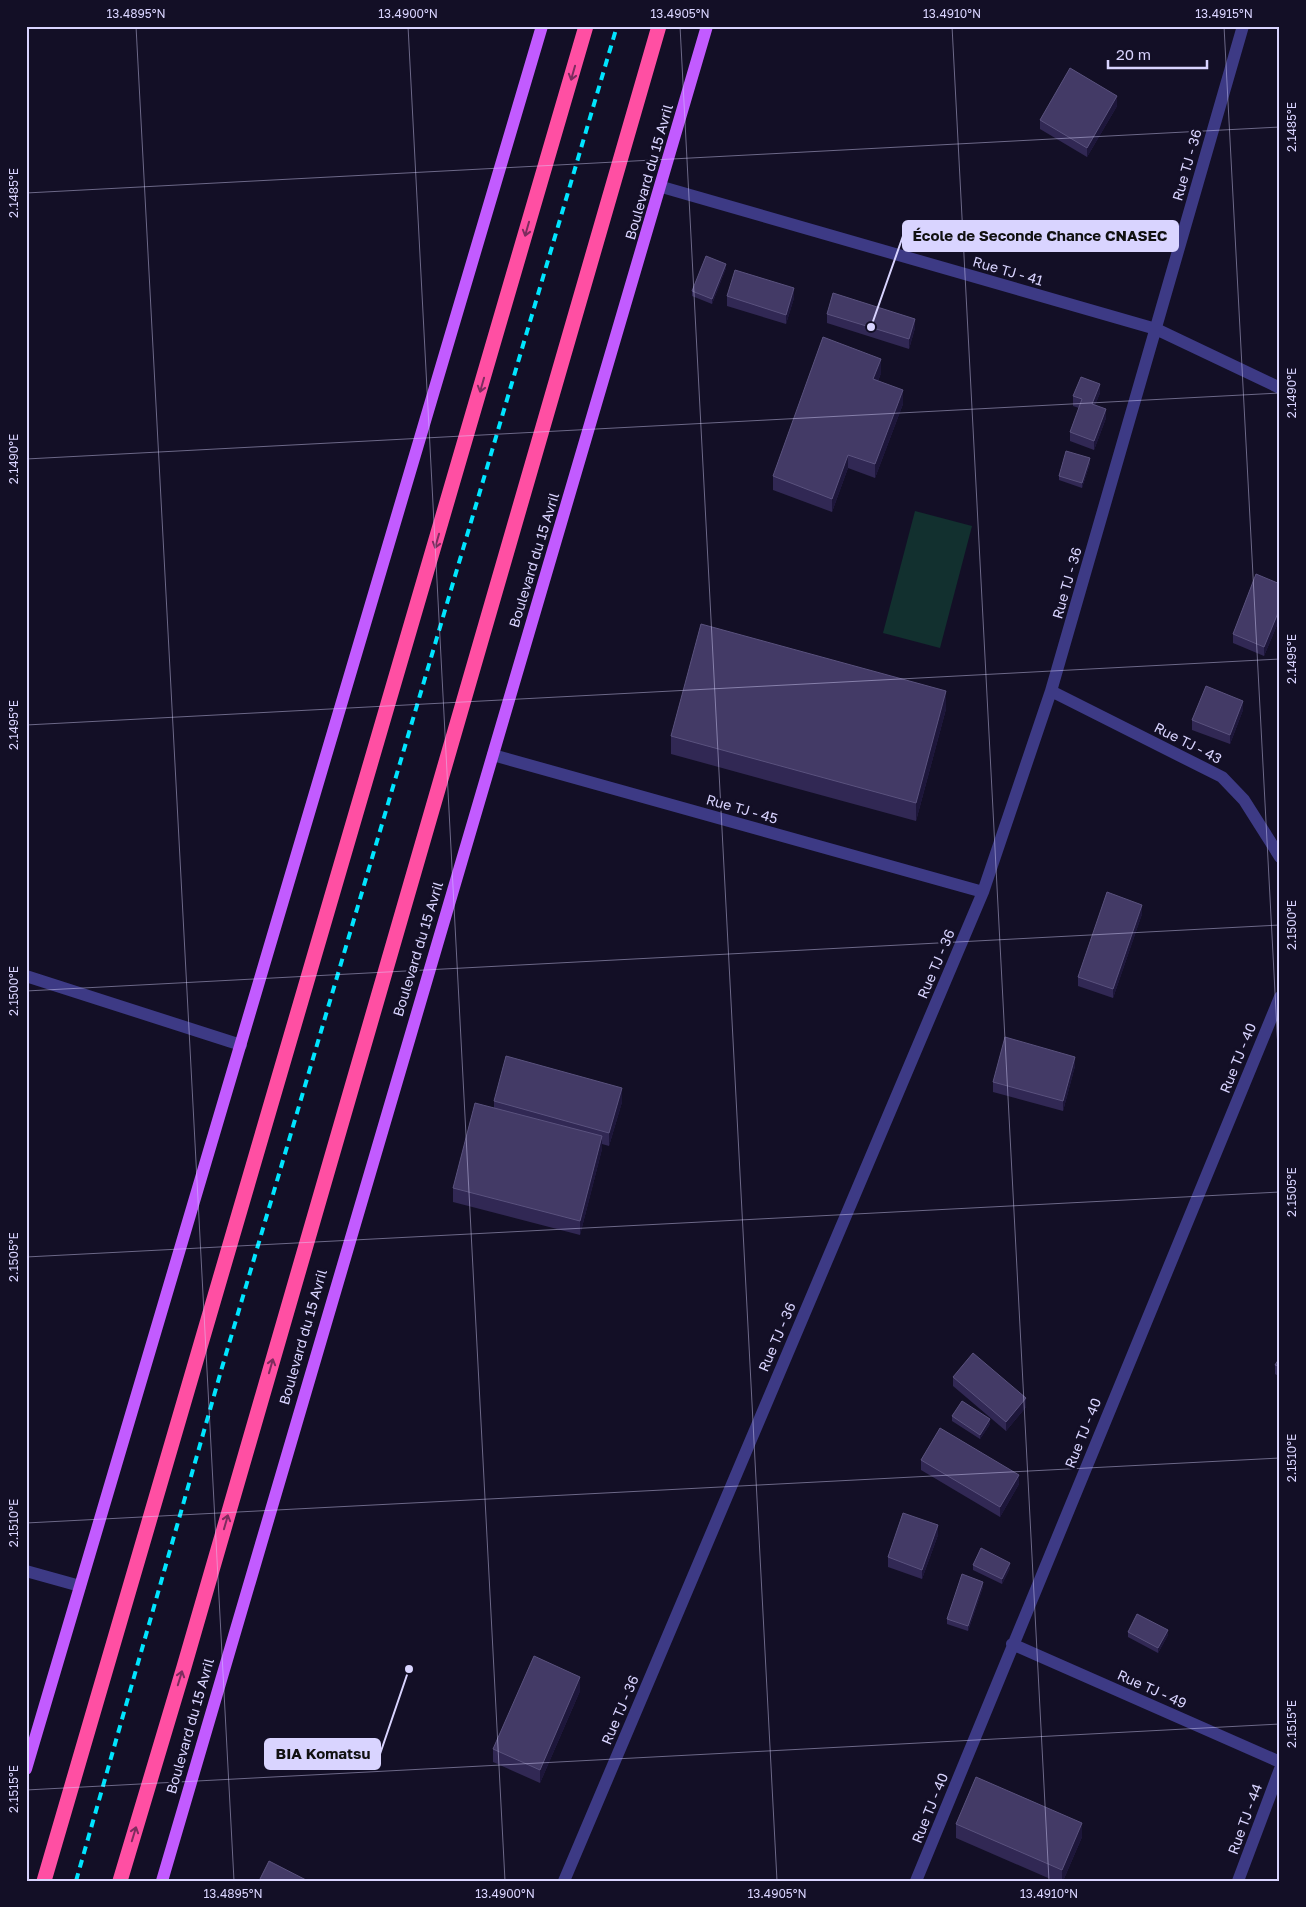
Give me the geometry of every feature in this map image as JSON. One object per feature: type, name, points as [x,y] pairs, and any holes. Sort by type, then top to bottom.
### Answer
[{"type":"highway","points":[[44,1881],[586,26]]},
{"type":"highway","name":"Boulevard du 15 Avril","points":[[120,1881],[184,1667],[659,26]]},
{"type":"main road","points":[[26,1769],[542,26]]},
{"type":"main road","name":"Boulevard du 15 Avril","points":[[162,1881],[662,186],[707,26]]},
{"type":"street","name":"Rue TJ - 36","points":[[564,1881],[983,892],[1051,692],[1243,26]]},
{"type":"street","name":"Rue TJ - 41","points":[[662,186],[1156,329],[1280,388]]},
{"type":"street","name":"Rue TJ - 43","points":[[1051,692],[1222,777],[1244,800],[1280,857]]},
{"type":"street","name":"Rue TJ - 45","points":[[493,755],[983,892]]},
{"type":"street","points":[[26,976],[241,1045]]},
{"type":"street","name":"Rue TJ - 40","points":[[916,1881],[1280,997]]},
{"type":"street","points":[[26,1570],[80,1586]]},
{"type":"street","name":"Rue TJ - 49","points":[[1012,1644],[1280,1762]]},
{"type":"street","name":"Rue TJ - 44","points":[[1238,1881],[1280,1769]]},
{"type":"green space","points":[[915,511],[972,526],[940,648],[883,633]]},
{"type":"building","points":[[1070,68],[1117,96],[1087,148],[1040,120]]},
{"type":"building","points":[[706,256],[726,264],[712,299],[692,291]]},
{"type":"building","points":[[735,270],[794,288],[786,315],[727,296]]},
{"type":"building","points":[[833,293],[915,319],[909,339],[827,314]]},
{"type":"building","points":[[823,337],[881,359],[873,379],[903,390],[875,464],[848,455],[832,499],[773,476]]},
{"type":"building","points":[[1081,377],[1100,384],[1092,404],[1106,409],[1094,441],[1070,432],[1082,399],[1073,396]]},
{"type":"building","points":[[1066,451],[1090,458],[1082,483],[1059,476]]},
{"type":"building","points":[[1256,574],[1280,584],[1280,608],[1264,647],[1233,634]]},
{"type":"building","points":[[701,624],[946,691],[916,803],[671,736]]},
{"type":"building","points":[[1206,686],[1243,701],[1230,735],[1192,720]]},
{"type":"building","points":[[1107,892],[1142,905],[1113,989],[1078,977]]},
{"type":"building","points":[[1005,1037],[1075,1057],[1063,1101],[993,1082]]},
{"type":"building","points":[[506,1056],[622,1088],[609,1133],[494,1101]]},
{"type":"building","points":[[475,1103],[602,1136],[580,1221],[453,1188]]},
{"type":"building","points":[[973,1353],[1026,1398],[1006,1422],[953,1377]]},
{"type":"building","points":[[1280,1357],[1280,1367],[1275,1365]]},
{"type":"building","points":[[962,1401],[990,1419],[980,1435],[952,1416]]},
{"type":"building","points":[[940,1428],[1019,1475],[1000,1507],[921,1460]]},
{"type":"building","points":[[903,1513],[938,1525],[922,1570],[888,1557]]},
{"type":"building","points":[[981,1548],[1010,1563],[1002,1579],[973,1565]]},
{"type":"building","points":[[962,1574],[983,1582],[968,1626],[947,1619]]},
{"type":"building","points":[[1137,1614],[1168,1630],[1158,1648],[1128,1632]]},
{"type":"building","points":[[534,1656],[580,1677],[540,1770],[493,1749]]},
{"type":"building","points":[[976,1777],[1082,1823],[1062,1870],[956,1824]]},
{"type":"building","points":[[269,1861],[308,1881],[259,1881]]},
{"type":"railway","points":[[76,1881],[221,1371],[617,26]]},
{"type":"place","name":"École de Seconde Chance CNASEC","points":[[871,327]]},
{"type":"place","name":"BIA Komatsu","points":[[409,1669]]}]
